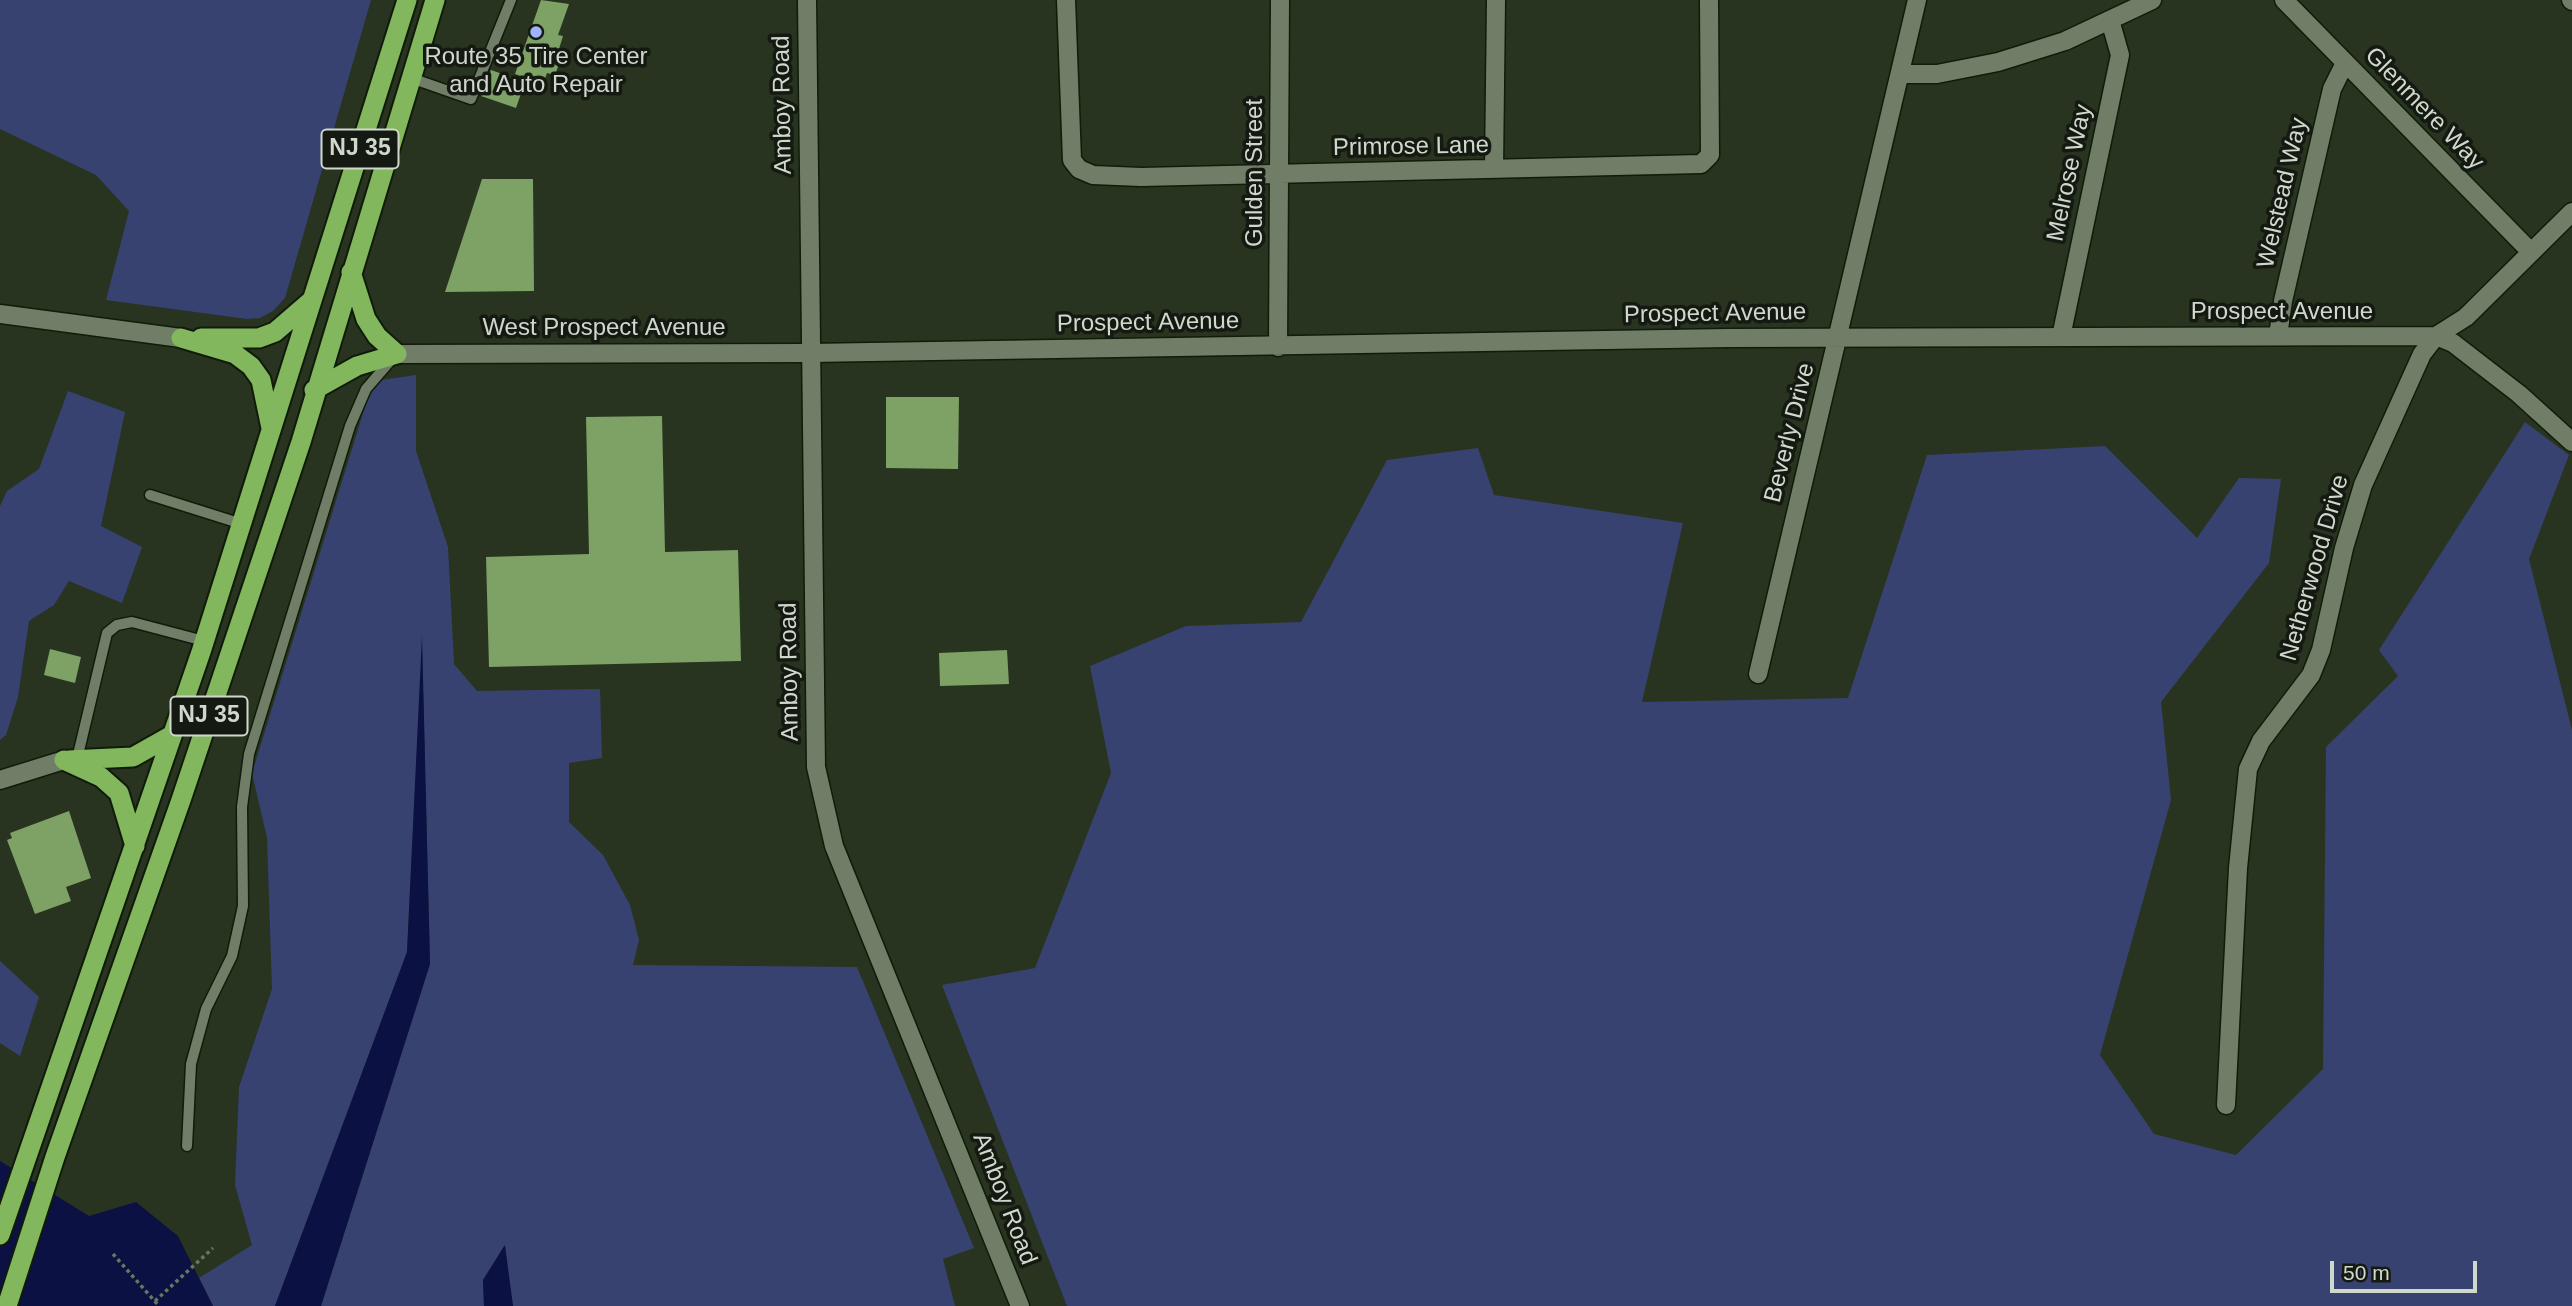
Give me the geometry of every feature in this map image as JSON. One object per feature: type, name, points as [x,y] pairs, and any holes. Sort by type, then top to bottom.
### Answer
[{"type":"highway","name":"NJ 35","points":[[0,1235],[204,641],[407,0]]},
{"type":"highway","name":"NJ 35","points":[[8,1306],[55,1157],[181,800],[301,442],[314,390],[435,0]]},
{"type":"highway","points":[[351,272],[366,319],[377,336],[397,354]]},
{"type":"highway","points":[[181,338],[259,338],[275,332],[313,299]]},
{"type":"highway","points":[[181,338],[235,355],[251,366],[261,380],[271,432]]},
{"type":"highway","points":[[314,390],[358,366],[397,354]]},
{"type":"highway","points":[[71,759],[133,757],[172,735]]},
{"type":"highway","points":[[71,759],[101,777],[119,793],[135,846]]},
{"type":"street","name":"Amboy Road","points":[[807,0],[816,767],[824,812],[837,854],[1020,1306]]},
{"type":"street","name":"Primrose Lane","points":[[1066,0],[1071,155],[1079,169],[1093,174],[1114,176],[1693,166],[1707,161],[1710,155],[1709,0]]},
{"type":"street","name":"Gulden Street","points":[[1278,346],[1280,0]]},
{"type":"street","points":[[1494,169],[1496,0]]},
{"type":"street","name":"Beverly Drive","points":[[1758,674],[1917,0]]},
{"type":"street","points":[[1900,74],[1937,74],[1998,62],[2065,41],[2152,0]]},
{"type":"street","name":"Glenmere Way","points":[[2284,0],[2530,251]]},
{"type":"street","name":"Melrose Way","points":[[2061,337],[2120,55],[2110,20]]},
{"type":"street","name":"Welstead Way","points":[[2278,336],[2332,89],[2345,63]]},
{"type":"street","points":[[2572,212],[2466,317],[2436,336],[2469,355],[2572,442]]},
{"type":"street","points":[[0,314],[181,338]]},
{"type":"street","name":"Prospect Avenue","points":[[810,353],[1838,338],[2436,336]]},
{"type":"street","name":"Netherwood Drive","points":[[2226,1105],[2238,868],[2248,769],[2261,741],[2311,675],[2363,485],[2422,354],[2436,336]]},
{"type":"street","name":"West Prospect Avenue","points":[[397,354],[810,353]]},
{"type":"street","points":[[0,780],[71,759]]},
{"type":"lane","points":[[411,78],[471,99],[511,0]]},
{"type":"lane","points":[[187,1146],[191,1064],[206,1009],[232,956],[243,906],[242,807],[249,754],[353,416],[366,389],[397,354]]},
{"type":"lane","points":[[150,495],[242,524]]},
{"type":"lane","points":[[71,759],[107,632],[117,625],[132,622],[204,641]]},
{"type":"path","points":[[155,1301],[213,1248]]},
{"type":"path","points":[[113,1254],[159,1306]]},
{"type":"shaded area","points":[[0,0],[371,0],[285,298],[273,311],[260,318],[247,319],[106,300],[129,211],[96,175],[0,129]]},
{"type":"shaded area","points":[[416,375],[416,451],[448,547],[454,664],[477,691],[600,689],[602,758],[569,763],[569,822],[603,855],[630,905],[639,940],[633,965],[857,967],[974,1248],[943,1259],[955,1306],[513,1306],[504,1246],[483,1280],[484,1306],[321,1306],[430,964],[422,650],[407,952],[275,1306],[213,1306],[199,1278],[252,1245],[235,1185],[239,1087],[272,989],[267,838],[252,773],[368,397],[381,380]]},
{"type":"shaded area","points":[[68,391],[125,412],[101,526],[142,547],[122,603],[69,581],[54,605],[29,621],[18,697],[6,735],[0,740],[0,506],[7,491],[39,469]]},
{"type":"shaded area","points":[[2525,422],[2569,455],[2529,559],[2572,730],[2572,1306],[1067,1306],[942,985],[1035,968],[1111,773],[1090,666],[1186,626],[1301,622],[1387,460],[1478,448],[1494,495],[1683,523],[1642,702],[1848,698],[1927,455],[2105,446],[2197,538],[2239,478],[2281,479],[2269,563],[2161,702],[2171,800],[2100,1055],[2154,1134],[2236,1155],[2323,1069],[2326,747],[2398,676],[2379,650]]},
{"type":"shaded area","points":[[422,636],[430,964],[321,1306],[275,1306],[407,952]]},
{"type":"shaded area","points":[[0,961],[39,997],[20,1056],[0,1043]]},
{"type":"shaded area","points":[[0,1161],[89,1216],[136,1202],[178,1236],[213,1306],[0,1306]]},
{"type":"shaded area","points":[[505,1245],[513,1306],[484,1306],[483,1280]]},
{"type":"building","points":[[541,0],[569,4],[558,35],[563,36],[558,52],[563,53],[555,75],[547,73],[543,84],[515,74]]},
{"type":"building","points":[[491,70],[525,82],[516,108],[481,96]]},
{"type":"building","points":[[482,179],[533,179],[534,291],[445,292]]},
{"type":"building","points":[[886,397],[959,397],[958,469],[886,468]]},
{"type":"building","points":[[662,416],[665,552],[738,550],[741,661],[489,667],[486,557],[589,554],[586,417]]},
{"type":"building","points":[[50,649],[81,657],[75,683],[44,675]]},
{"type":"building","points":[[1007,650],[1009,684],[940,686],[939,653]]},
{"type":"building","points":[[69,811],[91,878],[66,887],[71,901],[35,914],[7,840],[12,838],[10,833]]},
{"type":"place","name":"Route 35 Tire Center and Auto Repair","points":[[536,32]]}]
